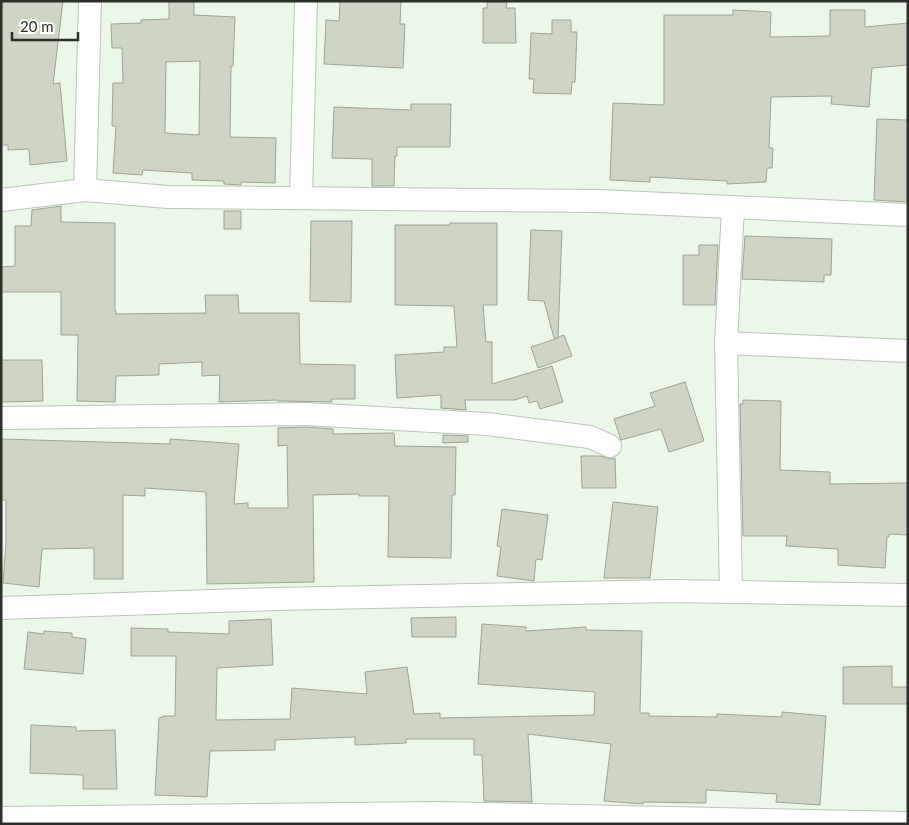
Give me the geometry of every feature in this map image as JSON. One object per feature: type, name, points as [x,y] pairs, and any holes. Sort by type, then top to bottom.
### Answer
[{"type":"street","points":[[84,190],[90,1]]},
{"type":"street","points":[[301,198],[306,1]]},
{"type":"street","points":[[1,200],[84,190],[168,197],[599,201],[908,215]]},
{"type":"street","points":[[731,592],[726,343],[733,208]]},
{"type":"street","points":[[726,343],[908,352]]},
{"type":"street","points":[[1,418],[306,414],[487,424],[590,438],[610,446]]},
{"type":"street","points":[[1,608],[294,598],[672,591],[908,595]]},
{"type":"street","points":[[1,818],[437,813],[908,823]]},
{"type":"building","points":[[3,1],[63,1],[53,84],[60,83],[67,161],[30,165],[29,149],[8,150],[8,145],[1,145],[1,13]]},
{"type":"building","points":[[169,1],[194,1],[194,15],[235,17],[233,66],[231,66],[230,137],[276,138],[275,183],[241,182],[241,185],[224,184],[224,181],[192,180],[192,173],[143,170],[142,175],[113,173],[116,126],[112,126],[113,83],[123,83],[122,48],[112,48],[111,24],[141,23],[141,20],[169,19]],"holes":[[[200,61],[199,135],[165,133],[166,62]]]},
{"type":"building","points":[[340,1],[401,1],[400,24],[405,24],[403,68],[324,64],[326,20],[339,21]]},
{"type":"building","points":[[487,2],[507,2],[506,8],[515,8],[516,43],[483,43],[483,8],[487,8]]},
{"type":"building","points":[[733,10],[771,12],[770,37],[830,36],[830,10],[865,10],[865,27],[908,23],[908,65],[872,68],[869,107],[831,104],[832,96],[771,97],[769,148],[773,148],[772,168],[767,168],[766,182],[727,184],[727,181],[650,177],[650,182],[610,180],[613,103],[664,105],[664,15],[733,15]]},
{"type":"building","points":[[552,20],[571,20],[571,32],[577,32],[575,82],[572,82],[571,94],[533,93],[534,79],[529,79],[531,33],[552,34]]},
{"type":"building","points":[[411,104],[451,104],[450,147],[397,147],[394,186],[372,186],[372,159],[332,158],[334,107],[411,110]]},
{"type":"building","points":[[877,119],[908,120],[908,202],[874,200]]},
{"type":"building","points":[[61,206],[61,222],[115,223],[116,314],[206,313],[205,295],[238,295],[239,313],[299,313],[300,364],[355,365],[355,399],[331,399],[332,402],[277,400],[219,402],[220,375],[202,376],[202,362],[159,364],[159,375],[116,376],[115,402],[77,401],[78,335],[61,335],[61,292],[1,292],[1,267],[15,266],[15,226],[31,226],[32,210]]},
{"type":"building","points":[[224,211],[241,211],[241,229],[224,229]]},
{"type":"building","points":[[311,221],[352,221],[351,302],[310,301]]},
{"type":"building","points":[[450,223],[497,223],[497,305],[483,305],[486,342],[492,342],[492,384],[552,366],[563,402],[540,409],[537,401],[529,403],[527,396],[515,400],[465,400],[466,410],[441,408],[441,395],[397,398],[395,355],[444,352],[444,347],[457,347],[454,306],[395,305],[395,225],[450,225]]},
{"type":"building","points":[[531,230],[562,231],[558,337],[564,335],[572,356],[538,368],[531,347],[558,338],[554,338],[544,301],[528,300]]},
{"type":"building","points":[[745,236],[832,239],[831,275],[824,275],[824,282],[742,279]]},
{"type":"building","points":[[699,245],[718,245],[715,305],[683,305],[683,255],[699,255]]},
{"type":"building","points":[[1,360],[42,360],[43,401],[1,402]]},
{"type":"building","points":[[685,382],[704,441],[669,452],[661,429],[621,440],[614,419],[655,406],[650,393]]},
{"type":"building","points":[[743,400],[781,401],[780,470],[830,472],[830,484],[908,483],[908,535],[889,534],[889,537],[887,537],[885,568],[838,565],[838,549],[786,546],[787,536],[743,536],[740,404],[743,404]]},
{"type":"building","points":[[306,427],[333,429],[333,434],[394,433],[395,446],[456,447],[455,495],[452,495],[451,558],[388,557],[389,496],[359,496],[359,494],[313,495],[314,582],[207,584],[206,492],[145,488],[145,496],[123,495],[123,579],[94,579],[94,548],[42,549],[39,587],[3,583],[6,542],[6,500],[1,500],[1,439],[170,444],[170,439],[239,444],[234,504],[248,503],[248,508],[288,508],[287,445],[278,446],[278,428]]},
{"type":"building","points":[[443,435],[468,436],[468,442],[443,443]]},
{"type":"building","points":[[581,456],[615,458],[616,488],[582,488]]},
{"type":"building","points":[[613,502],[658,507],[650,578],[604,578]]},
{"type":"building","points":[[502,509],[548,515],[542,560],[536,559],[534,581],[497,576],[501,547],[497,546]]},
{"type":"building","points":[[456,617],[456,637],[412,637],[411,618]]},
{"type":"building","points":[[271,619],[273,665],[217,668],[216,720],[290,719],[292,688],[367,694],[365,672],[407,667],[414,714],[440,713],[440,718],[594,715],[595,692],[478,684],[482,624],[526,627],[526,631],[586,627],[586,630],[642,631],[640,713],[649,713],[649,716],[717,717],[717,714],[782,717],[782,712],[826,716],[820,805],[776,802],[777,794],[706,790],[706,803],[643,802],[643,804],[604,801],[611,744],[528,734],[532,802],[484,801],[482,755],[474,755],[474,739],[406,739],[406,743],[355,745],[355,737],[275,740],[275,750],[210,751],[207,797],[155,795],[159,718],[175,716],[176,656],[131,656],[131,628],[168,629],[168,632],[229,634],[229,621]]},
{"type":"building","points":[[44,631],[72,633],[72,637],[86,639],[83,674],[24,669],[28,632],[44,634]]},
{"type":"building","points":[[892,666],[892,687],[908,687],[908,704],[843,704],[843,667]]},
{"type":"building","points":[[31,725],[76,727],[76,731],[115,730],[117,789],[83,789],[83,775],[30,773]]}]
